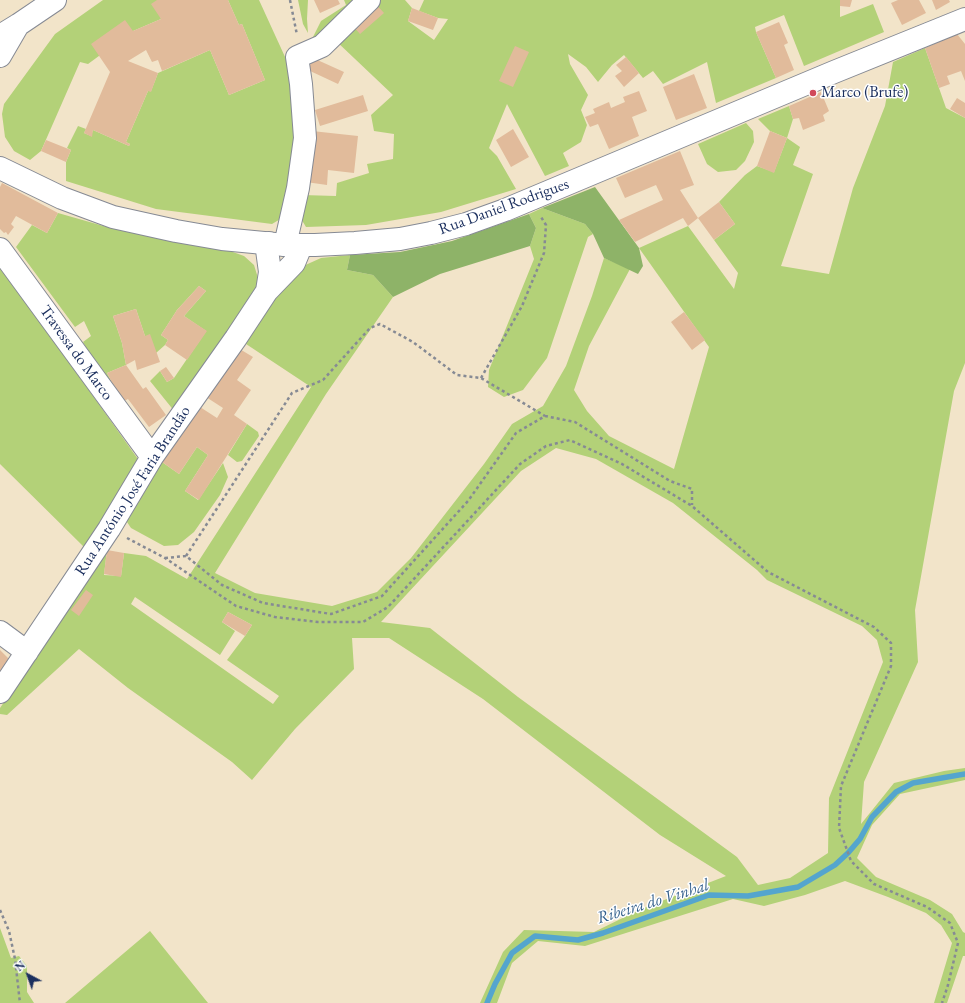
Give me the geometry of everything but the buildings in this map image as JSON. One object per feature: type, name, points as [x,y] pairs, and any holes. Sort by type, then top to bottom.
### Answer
[{"type":"street","points":[[0,56],[9,30],[55,0]]},
{"type":"street","points":[[284,244],[298,188],[305,138],[301,84],[296,58],[322,46],[369,0]]},
{"type":"street","name":"Rua Daniel Rodrigues","points":[[0,168],[62,198],[113,217],[176,231],[222,239],[284,244],[355,243],[400,238],[431,233],[466,224],[505,210],[834,72],[965,19]]},
{"type":"street","name":"Rua António José Faria Brandão","points":[[0,692],[109,529],[152,457],[236,338],[267,291],[294,262],[297,257],[284,244],[267,250],[270,272],[267,291]]},
{"type":"street","name":"Travessa do Marco","points":[[0,249],[152,457]]},
{"type":"street","points":[[0,632],[27,652]]},
{"type":"path","points":[[290,0],[298,36],[296,58]]},
{"type":"path","points":[[481,378],[522,306],[544,253],[546,225],[539,213]]},
{"type":"path","points":[[186,556],[292,393],[323,380],[370,328],[380,324],[413,342],[457,375],[481,378],[545,416],[575,422],[670,481],[692,489],[692,506]]},
{"type":"path","points":[[165,558],[186,556],[222,585],[263,603],[331,614],[382,596],[468,500],[516,433],[545,416]]},
{"type":"path","points":[[109,529],[165,558],[236,606],[275,617],[318,622],[363,622],[388,607],[520,464],[546,446],[570,440],[622,464],[692,506],[768,572],[874,627],[891,643],[891,666],[841,786],[839,828],[850,861],[874,884],[927,907],[950,923],[958,943],[942,1003]]},
{"type":"path","points":[[0,910],[9,931],[15,959],[20,1003]]},
{"type":"green space","points":[[103,0],[157,0],[161,19],[133,31],[88,64],[80,62],[41,151],[30,160],[14,151],[5,137],[2,114],[4,104],[55,34]]},
{"type":"green space","points":[[228,0],[259,0],[291,70],[297,145],[282,218],[272,224],[156,209],[66,181],[66,162],[71,150],[67,148],[78,126],[86,129],[84,133],[91,136],[93,130],[129,146],[130,144],[126,142],[148,91],[151,91],[158,73],[210,50],[229,95],[265,80],[242,24],[239,25]]},
{"type":"green space","points":[[298,0],[308,0],[308,33],[303,24]]},
{"type":"green space","points":[[344,0],[364,0],[325,37],[313,37],[321,21],[346,5]]},
{"type":"green space","points":[[378,0],[405,0],[412,8],[408,21],[434,40],[448,19],[438,18],[419,11],[424,0],[840,0],[840,17],[873,4],[884,32],[804,66],[784,15],[755,27],[776,78],[716,103],[707,62],[663,84],[653,71],[643,78],[624,55],[612,65],[598,82],[586,67],[568,54],[570,64],[588,95],[581,110],[587,125],[581,142],[563,153],[569,166],[545,176],[507,104],[489,148],[497,156],[516,189],[441,212],[366,225],[306,227],[300,217],[302,195],[336,196],[337,183],[369,173],[367,164],[393,159],[394,134],[374,131],[371,115],[393,95],[335,40]]},
{"type":"green space","points":[[925,48],[946,108],[965,118],[965,363],[954,391],[915,610],[918,662],[864,782],[861,824],[894,783],[944,771],[965,768],[965,780],[900,794],[872,825],[857,858],[876,877],[930,900],[952,914],[965,933],[965,956],[963,956],[947,1003],[934,1003],[952,943],[941,925],[926,913],[845,881],[805,895],[764,906],[733,899],[585,946],[538,941],[512,963],[497,1003],[480,1003],[503,952],[524,930],[594,932],[641,909],[726,876],[660,835],[483,699],[389,638],[352,638],[354,669],[295,729],[252,780],[232,762],[128,688],[79,649],[7,715],[0,714],[0,708],[107,550],[104,575],[121,576],[124,553],[146,556],[187,579],[311,387],[243,342],[278,292],[301,267],[321,258],[350,255],[347,270],[373,275],[393,297],[326,394],[215,573],[255,593],[332,606],[377,592],[411,558],[484,464],[512,424],[543,406],[566,366],[592,296],[604,258],[630,269],[589,346],[574,390],[587,411],[609,436],[674,469],[709,347],[639,248],[688,226],[734,289],[738,273],[714,240],[735,224],[719,202],[745,175],[757,166],[774,172],[787,138],[800,147],[793,165],[813,174],[781,266],[829,274],[853,188],[885,106],[893,62]],"holes":[[[556,448],[596,459],[673,503],[757,570],[767,580],[862,626],[877,640],[883,662],[829,798],[828,853],[790,878],[758,885],[737,857],[518,697],[430,628],[381,622],[521,471]],[[135,597],[220,655],[235,631],[222,622],[228,612],[252,625],[227,660],[279,696],[273,704],[131,604]]]},
{"type":"green space","points":[[789,106],[793,119],[787,138],[770,131],[758,119]]},
{"type":"green space","points":[[746,123],[753,131],[754,142],[745,161],[736,170],[718,172],[707,164],[698,144]]},
{"type":"green space","points":[[595,187],[639,248],[643,266],[638,274],[604,258],[593,234],[585,224],[542,208]]},
{"type":"green space","points":[[542,208],[585,224],[593,234],[588,237],[547,358],[523,390],[504,397],[488,387],[489,370],[534,259],[530,246],[536,228],[529,214]]},
{"type":"green space","points":[[58,213],[107,227],[230,251],[244,256],[254,265],[258,278],[257,288],[175,412],[150,381],[160,371],[167,382],[174,378],[206,331],[184,316],[206,291],[199,286],[177,310],[161,335],[168,340],[156,353],[145,336],[136,309],[113,316],[122,343],[126,365],[107,373],[122,402],[105,383],[83,342],[91,336],[84,321],[75,327],[16,247],[32,225],[47,233]]},
{"type":"green space","points":[[529,214],[536,228],[530,246],[440,274],[393,297],[373,275],[347,270],[350,255],[400,252],[452,241]]},
{"type":"green space","points":[[0,265],[140,462],[84,547],[0,464]]},
{"type":"green space","points":[[247,424],[258,432],[259,436],[242,461],[237,462],[228,455]]},
{"type":"green space","points":[[197,447],[208,455],[185,491],[198,500],[223,463],[228,477],[220,495],[194,532],[178,545],[164,546],[131,528],[125,519],[162,462],[179,474]]},
{"type":"green space","points":[[0,928],[11,958],[19,956],[27,966],[27,992],[34,1003],[0,1003]]},
{"type":"green space","points":[[150,931],[208,1003],[65,1003]]},
{"type":"waterway","name":"Ribeira do Vinhal","points":[[487,1003],[495,984],[512,953],[535,936],[578,940],[603,933],[709,895],[748,896],[798,887],[835,865],[848,853],[860,839],[872,817],[896,792],[913,783],[965,774]]},
{"type":"place","name":"Marco (Brufe)","points":[[813,93]]}]
